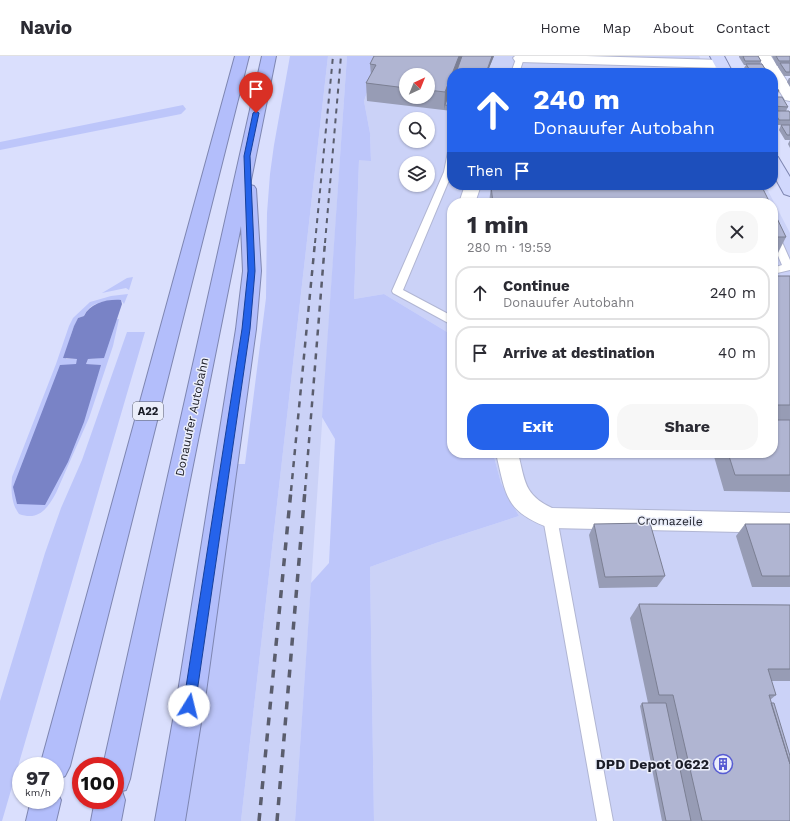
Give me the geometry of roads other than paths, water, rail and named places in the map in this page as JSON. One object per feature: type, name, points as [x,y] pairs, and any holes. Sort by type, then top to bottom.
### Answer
[{"type":"highway","name":"A22","points":[[57,757],[242,56]]},
{"type":"highway","name":"Donauufer Autobahn","points":[[120,757],[269,56]]},
{"type":"highway","points":[[170,821],[198,654],[246,329],[252,271],[247,156]]},
{"type":"highway","points":[[41,821],[44,809]]},
{"type":"highway","points":[[106,821],[108,809]]},
{"type":"main road","points":[[778,169],[790,191]]},
{"type":"street","points":[[764,56],[772,68]]},
{"type":"street","points":[[520,58],[721,64]]},
{"type":"street","points":[[778,78],[790,97]]},
{"type":"street","points":[[508,458],[517,494],[531,509],[550,518]]},
{"type":"street","name":"Cromazeile","points":[[550,518],[790,523]]},
{"type":"lane","points":[[516,68],[520,58]]},
{"type":"lane","points":[[447,174],[397,290],[447,318]]},
{"type":"lane","points":[[778,244],[788,266],[778,269]]},
{"type":"lane","points":[[550,518],[605,821]]},
{"type":"railway","points":[[315,243],[333,56]]},
{"type":"railway","points":[[325,243],[341,56]]},
{"type":"railway","points":[[291,491],[315,242]]},
{"type":"railway","points":[[305,491],[325,242]]},
{"type":"railway","points":[[259,821],[291,490]]},
{"type":"railway","points":[[277,821],[305,490]]},
{"type":"place","name":"DPD Depot 0622","points":[[723,764]]}]
